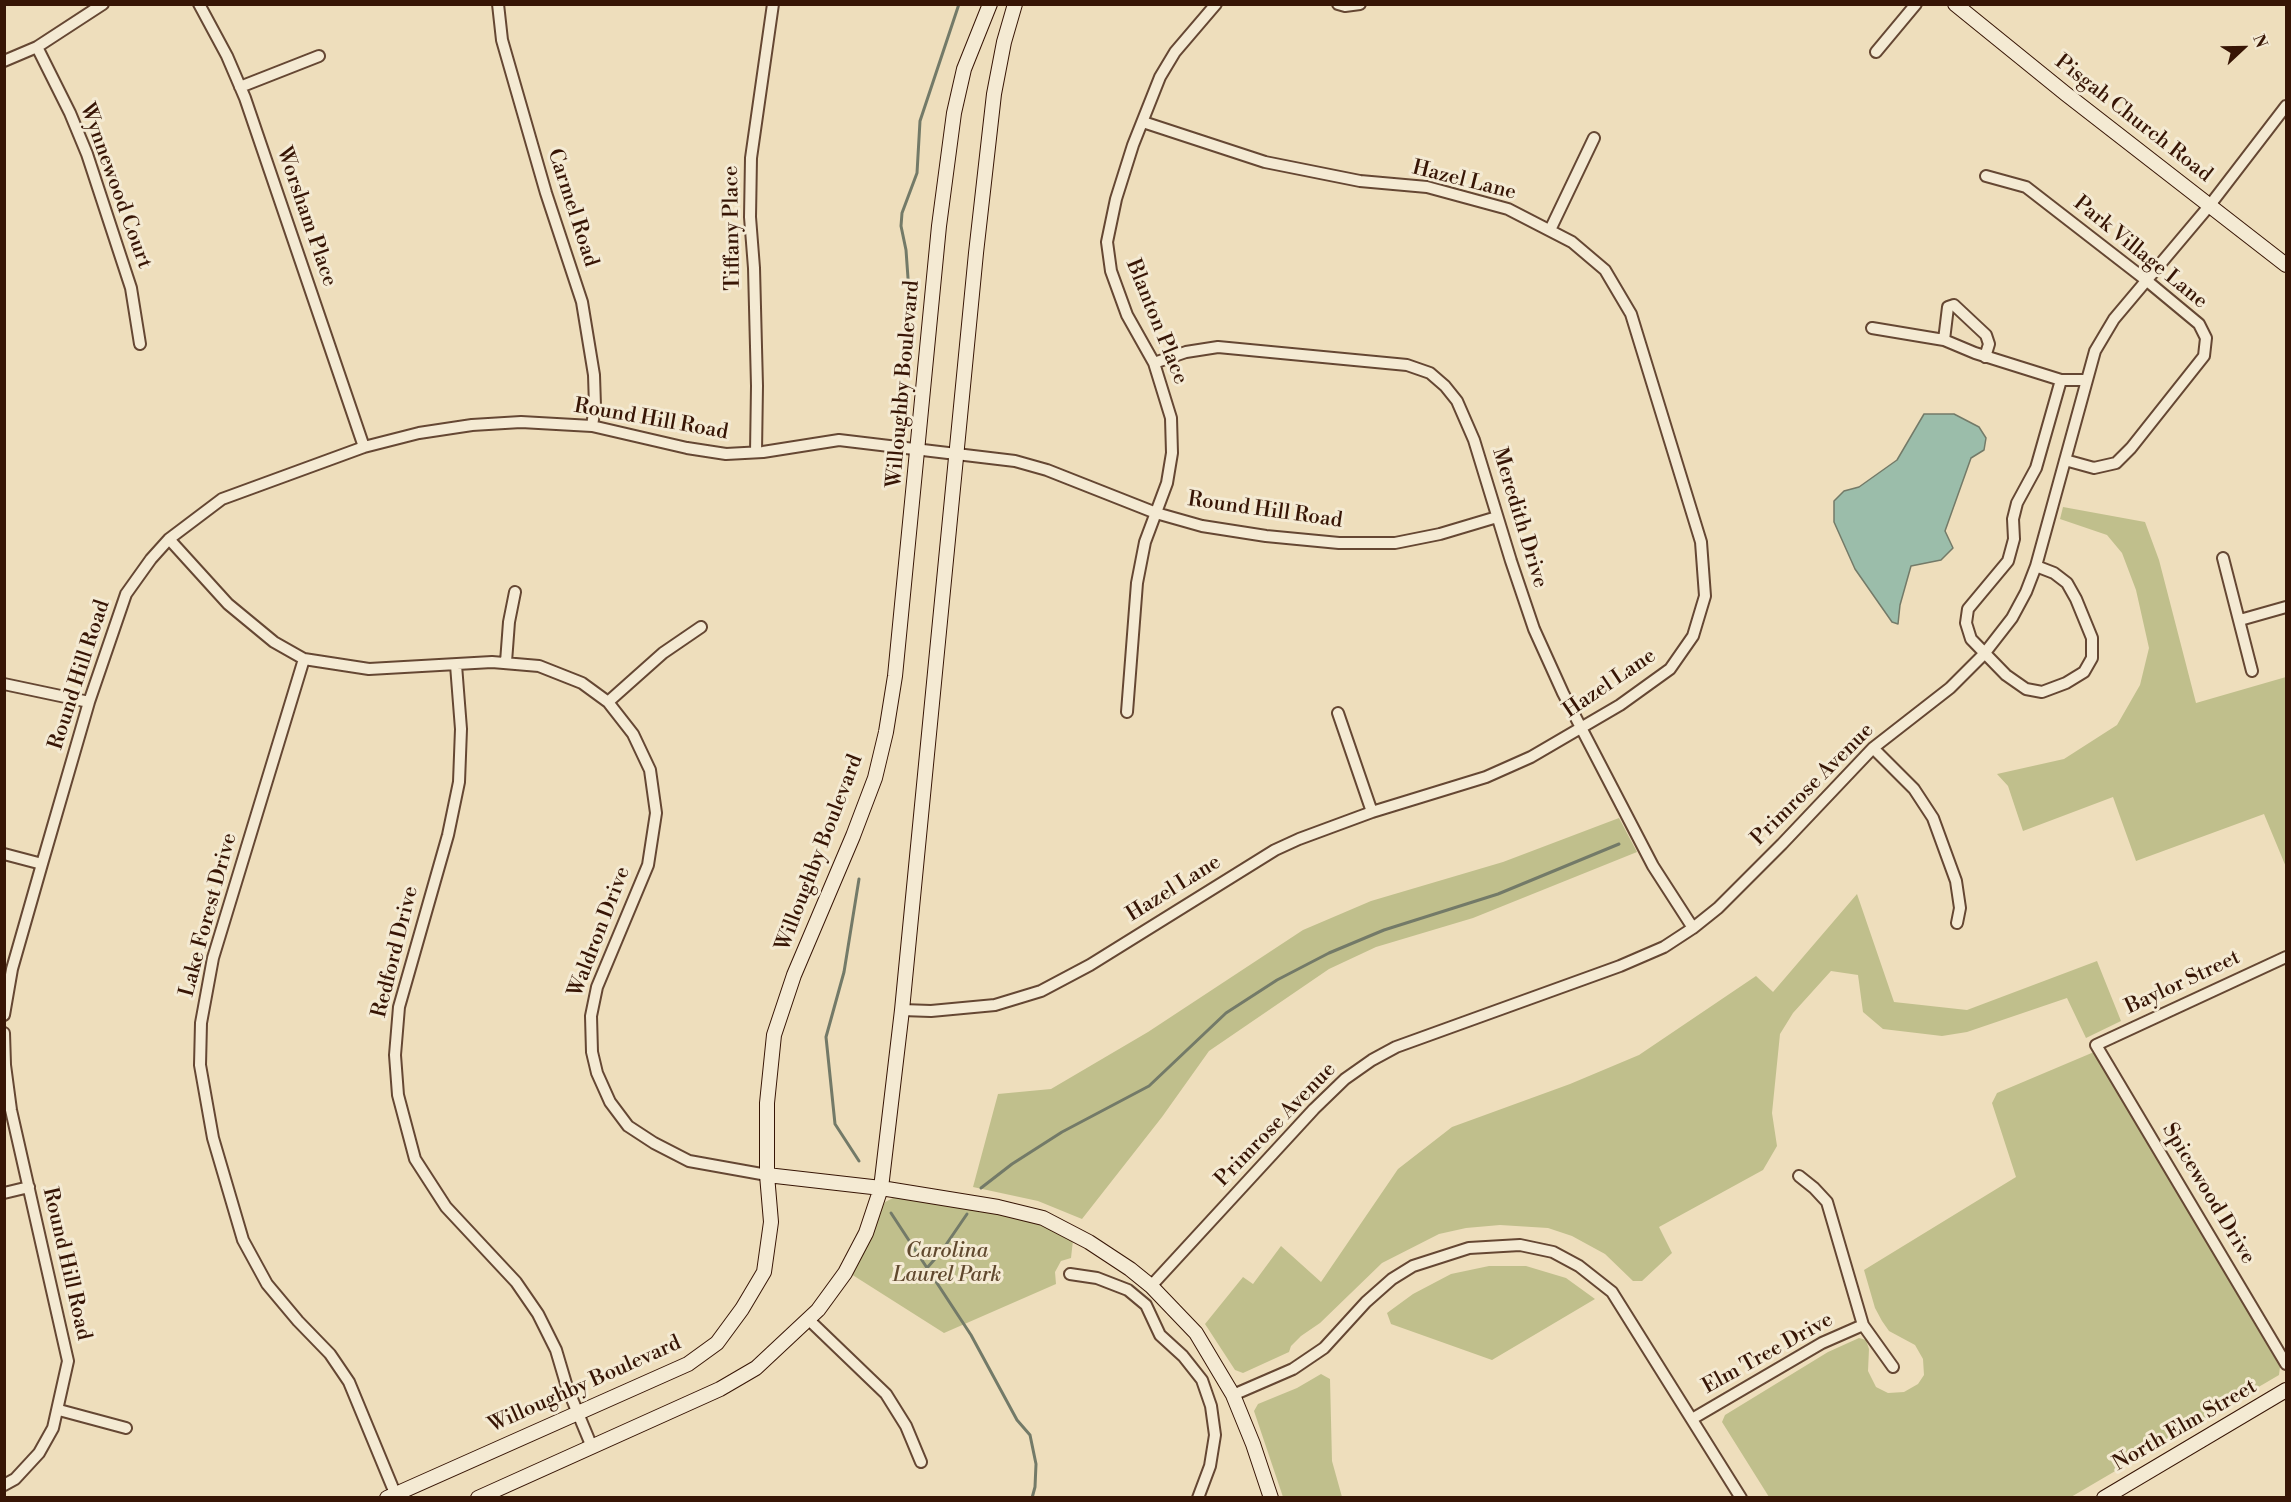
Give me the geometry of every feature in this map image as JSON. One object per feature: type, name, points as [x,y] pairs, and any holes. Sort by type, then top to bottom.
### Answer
[{"type":"street","points":[[4,61],[38,47],[103,4]]},
{"type":"street","name":"Worsham Place","points":[[199,4],[222,46],[240,87],[364,447]]},
{"type":"street","name":"Carmel Road","points":[[498,4],[505,51],[546,193],[582,302],[594,375],[595,406],[592,426]]},
{"type":"street","name":"Tiffany Place","points":[[756,452],[758,386],[750,218],[751,158],[773,4]]},
{"type":"street","name":"Willoughby Boulevard","points":[[393,1496],[688,1364],[717,1343],[742,1309],[764,1272],[771,1222],[767,1175],[767,1103],[774,1035],[794,975],[875,778],[886,732],[895,676],[939,226],[954,112],[964,69],[990,4]]},
{"type":"street","points":[[478,1497],[720,1389],[756,1368],[818,1310],[844,1272],[866,1233],[881,1188],[902,1010],[994,94],[1004,42],[1015,4]]},
{"type":"street","name":"Blanton Place","points":[[1127,712],[1137,583],[1145,542],[1167,483],[1172,453],[1171,418],[1154,363],[1127,315],[1112,271],[1107,242],[1116,199],[1143,122],[1165,69],[1175,52],[1216,4]]},
{"type":"street","points":[[1338,4],[1345,6],[1360,4]]},
{"type":"street","points":[[1875,52],[1916,4]]},
{"type":"street","name":"Pisgah Church Road","points":[[1955,4],[2286,266]]},
{"type":"street","name":"Wynnewood Court","points":[[38,47],[87,154],[131,288],[140,344]]},
{"type":"street","points":[[240,87],[319,56]]},
{"type":"street","name":"Primrose Avenue","points":[[1151,1286],[1314,1109],[1345,1079],[1396,1047],[1620,966],[1664,947],[1718,908],[1873,748],[1950,688],[1984,654],[2012,618],[2026,592],[2036,566],[2095,351],[2114,319],[2210,205],[2286,106]]},
{"type":"street","name":"Hazel Lane","points":[[902,1010],[931,1011],[995,1005],[1041,991],[1090,965],[1275,850],[1372,812],[1486,777],[1531,757],[1620,705],[1670,669],[1693,636],[1705,596],[1701,542],[1631,314],[1605,270],[1572,242],[1508,209],[1427,187],[1360,181],[1265,162],[1143,122]]},
{"type":"street","points":[[1550,230],[1594,138]]},
{"type":"street","name":"Park Village Lane","points":[[1986,176],[2026,187],[2199,324],[2206,338],[2204,356],[2131,448],[2116,463],[2094,468],[2065,460]]},
{"type":"street","points":[[1944,340],[1948,307],[1954,304],[1986,335],[1989,344],[1985,357]]},
{"type":"street","points":[[1872,328],[1944,340],[1985,357],[2061,380],[2086,380]]},
{"type":"street","name":"Meredith Drive","points":[[1154,363],[1186,351],[1218,347],[1407,365],[1430,373],[1445,386],[1457,400],[1474,440],[1534,628],[1653,866],[1692,928]]},
{"type":"street","points":[[2036,566],[2054,573],[2067,583],[2092,638],[2092,658],[2084,672],[2042,693],[2026,689],[2006,675],[1971,639],[1966,623],[1968,609],[2008,561],[2014,539],[2013,519],[2017,503],[2036,468],[2061,380]]},
{"type":"street","name":"Round Hill Road","points":[[4,1015],[12,969],[42,864],[89,702],[126,594],[151,559],[169,539],[222,499],[364,447],[419,433],[472,425],[521,422],[592,426],[687,448],[726,454],[839,440],[1015,461],[1047,470],[1156,513],[1202,526],[1266,536],[1350,543],[1395,543],[1440,534],[1497,517]]},
{"type":"street","name":"Waldron Drive","points":[[169,539],[228,604],[274,642],[304,659],[369,669],[506,662],[538,666],[582,683],[608,702],[633,734],[650,770],[656,813],[648,865],[597,987],[591,1016],[592,1052],[597,1072],[610,1102],[628,1126],[654,1143],[689,1161],[767,1175],[945,1197],[1043,1218],[1089,1242],[1131,1269],[1151,1286],[1196,1333],[1233,1395],[1271,1497]]},
{"type":"street","points":[[2223,558],[2253,671]]},
{"type":"street","points":[[506,662],[509,622],[515,592]]},
{"type":"street","points":[[2240,620],[2286,607]]},
{"type":"street","points":[[608,702],[663,653],[701,627]]},
{"type":"street","name":"Lake Forest Drive","points":[[304,659],[213,958],[201,1023],[200,1065],[213,1138],[243,1240],[267,1284],[330,1354],[349,1382],[393,1496]]},
{"type":"street","name":"Redford Drive","points":[[456,665],[461,729],[459,782],[448,835],[399,1007],[394,1055],[398,1095],[415,1159],[446,1207],[516,1282],[538,1314],[556,1350],[577,1412],[592,1447]]},
{"type":"street","points":[[4,684],[89,702]]},
{"type":"street","points":[[1338,713],[1372,812]]},
{"type":"street","points":[[1873,748],[1914,789],[1933,818],[1956,881],[1960,908],[1957,923]]},
{"type":"street","points":[[4,854],[42,864]]},
{"type":"street","name":"Baylor Street","points":[[2096,1045],[2286,957]]},
{"type":"street","name":"Round Hill Road","points":[[4,1033],[5,1065],[11,1110],[68,1361],[59,1410],[53,1428],[39,1453],[15,1479],[4,1485]]},
{"type":"street","name":"Spicewood Drive","points":[[2096,1045],[2286,1364]]},
{"type":"street","points":[[1798,1176],[1827,1202],[1863,1325],[1893,1367]]},
{"type":"street","points":[[4,1193],[29,1187]]},
{"type":"street","points":[[1233,1395],[1293,1369],[1324,1348],[1366,1302],[1392,1279],[1413,1266],[1469,1248],[1520,1245],[1552,1252],[1579,1266],[1612,1293],[1741,1497]]},
{"type":"street","points":[[1070,1274],[1097,1278],[1128,1290],[1146,1305],[1160,1335],[1183,1356],[1202,1380],[1211,1406],[1215,1435],[1210,1466],[1197,1497]]},
{"type":"street","points":[[808,1319],[886,1394],[906,1426],[921,1462]]},
{"type":"street","name":"Elm Tree Drive","points":[[1692,1419],[1822,1343],[1863,1325]]},
{"type":"street","name":"North Elm Street","points":[[2104,1497],[2286,1390]]},
{"type":"street","points":[[59,1410],[126,1428]]},
{"type":"green space","points":[[2063,507],[2145,522],[2159,560],[2196,703],[2286,677],[2286,867],[2264,814],[2136,861],[2113,797],[2023,831],[2008,786],[1997,774],[2064,759],[2117,725],[2140,685],[2149,648],[2136,590],[2122,553],[2107,535],[2060,519]]},
{"type":"green space","points":[[1619,818],[1637,852],[1473,918],[1376,947],[1329,969],[1209,1051],[1162,1117],[1082,1219],[1038,1201],[973,1187],[998,1094],[1051,1089],[1148,1032],[1303,930],[1371,901],[1503,862]]},
{"type":"green space","points":[[1857,894],[1894,1002],[1967,1010],[2097,961],[2121,1021],[2086,1038],[2067,998],[1967,1032],[1942,1036],[1883,1029],[1863,1012],[1858,975],[1831,971],[1793,1013],[1780,1034],[1772,1113],[1777,1146],[1763,1170],[1659,1227],[1672,1253],[1642,1281],[1633,1281],[1605,1254],[1572,1236],[1548,1228],[1500,1225],[1466,1228],[1439,1234],[1382,1263],[1320,1323],[1301,1336],[1291,1346],[1289,1352],[1243,1373],[1235,1370],[1205,1324],[1243,1277],[1253,1284],[1281,1246],[1321,1282],[1398,1169],[1452,1127],[1570,1084],[1639,1055],[1756,976],[1773,992]]},
{"type":"green space","points":[[2094,1052],[2280,1367],[2279,1375],[2071,1497],[1769,1497],[1722,1422],[1725,1415],[1828,1352],[1859,1338],[1866,1340],[1869,1349],[1868,1371],[1876,1387],[1888,1393],[1904,1392],[1918,1384],[1924,1375],[1923,1359],[1915,1345],[1889,1331],[1882,1321],[1875,1308],[1864,1270],[2016,1177],[1992,1103],[1997,1093]]},
{"type":"green space","name":"Carolina Laurel Park","points":[[895,1197],[1041,1223],[1073,1240],[1071,1258],[1061,1261],[1055,1272],[1056,1284],[944,1333],[851,1274],[885,1202]]},
{"type":"green space","points":[[1489,1266],[1526,1266],[1566,1278],[1595,1299],[1492,1360],[1391,1324],[1387,1313],[1413,1294],[1451,1274]]},
{"type":"green space","points":[[1321,1374],[1330,1379],[1332,1461],[1342,1497],[1283,1497],[1254,1411],[1258,1404],[1297,1388]]},
{"type":"shaded area","points":[[1924,414],[1954,414],[1979,427],[1986,438],[1984,450],[1971,458],[1945,531],[1953,548],[1941,560],[1911,566],[1900,605],[1898,624],[1892,622],[1855,569],[1834,522],[1834,501],[1844,491],[1859,487],[1897,460]]},
{"type":"waterway","points":[[904,353],[910,306],[906,250],[901,226],[902,213],[917,173],[920,121],[959,4]]},
{"type":"waterway","points":[[981,1188],[1012,1164],[1062,1132],[1149,1086],[1226,1013],[1277,980],[1329,953],[1384,930],[1498,894],[1619,844]]},
{"type":"waterway","points":[[859,879],[844,972],[826,1037],[835,1124],[859,1161]]},
{"type":"waterway","points":[[891,1213],[971,1335],[1017,1420],[1030,1435],[1036,1464],[1032,1498]]},
{"type":"waterway","points":[[927,1268],[967,1214]]}]
